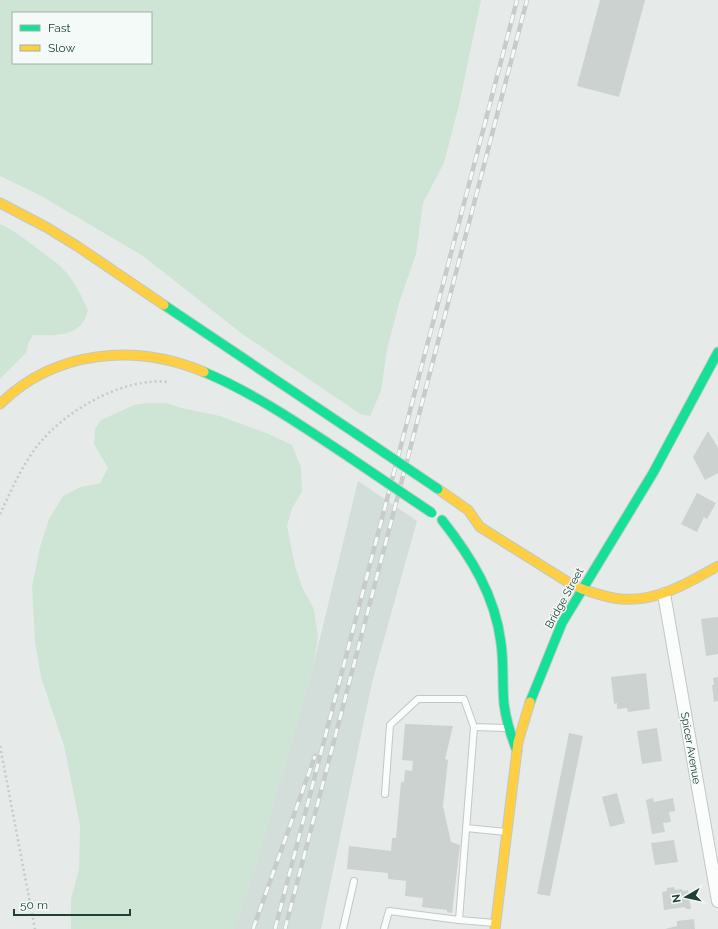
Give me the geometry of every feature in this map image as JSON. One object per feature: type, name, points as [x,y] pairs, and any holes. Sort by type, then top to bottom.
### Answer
[{"type":"main road","points":[[0,203],[77,246],[438,489],[468,510],[480,527],[582,590],[606,597],[629,600],[646,599],[664,594],[718,566]]},
{"type":"main road","name":"Bridge Street","points":[[495,926],[518,742],[532,695],[562,623],[653,473],[718,352]]},
{"type":"main road","points":[[0,404],[14,390],[43,372],[75,360],[101,356],[133,355],[172,361],[201,370],[246,391],[442,520],[464,528],[480,527]]},
{"type":"main road","points":[[442,520],[472,562],[487,589],[494,608],[502,644],[504,701],[509,728],[517,750]]},
{"type":"street","name":"Spicer Avenue","points":[[664,594],[718,902]]},
{"type":"lane","points":[[6,390],[25,383]]},
{"type":"lane","points":[[385,794],[390,725],[418,699],[464,699],[474,727],[459,920]]},
{"type":"lane","points":[[474,727],[509,728]]},
{"type":"lane","points":[[466,828],[506,832]]},
{"type":"lane","points":[[343,929],[354,881]]},
{"type":"lane","points":[[384,929],[389,911],[495,926]]},
{"type":"path","points":[[0,514],[20,473],[33,452],[66,418],[84,406],[120,389],[150,382],[171,382]]},
{"type":"path","points":[[0,746],[35,929]]},
{"type":"shaded area","points":[[358,481],[417,521],[372,682],[321,929],[234,929],[256,864],[314,663]]},
{"type":"green space","points":[[0,0],[481,0],[459,105],[444,163],[423,203],[416,254],[399,303],[387,350],[381,391],[370,416],[360,414],[241,333],[143,256],[41,196],[0,176]]},
{"type":"green space","points":[[0,224],[20,235],[60,266],[73,281],[88,310],[84,321],[73,331],[53,335],[33,335],[26,353],[0,379]]},
{"type":"green space","points":[[166,403],[220,416],[269,434],[292,445],[301,467],[302,492],[292,508],[287,526],[295,566],[302,587],[314,609],[318,637],[314,663],[256,864],[234,929],[71,929],[71,899],[79,869],[80,825],[64,746],[41,677],[35,642],[32,587],[40,547],[49,519],[63,496],[81,487],[100,483],[108,468],[94,444],[95,429],[101,420],[134,405]]},
{"type":"building","points":[[600,0],[645,0],[619,97],[577,86]]},
{"type":"building","points":[[708,431],[718,448],[718,473],[705,480],[693,457]]},
{"type":"building","points":[[697,493],[716,503],[707,519],[704,517],[697,532],[681,524]]},
{"type":"building","points":[[718,617],[718,654],[706,656],[701,619]]},
{"type":"building","points":[[646,673],[650,709],[628,712],[627,708],[617,709],[617,703],[614,704],[611,677]]},
{"type":"building","points":[[718,677],[718,701],[714,702],[712,685],[714,685],[713,678]]},
{"type":"building","points":[[405,724],[453,726],[445,759],[448,760],[443,806],[451,842],[460,845],[452,913],[447,912],[447,910],[422,907],[423,898],[405,896],[406,881],[388,879],[388,873],[347,869],[349,846],[391,851],[392,838],[396,838],[401,782],[404,782],[405,770],[412,771],[413,761],[402,760]]},
{"type":"building","points":[[657,728],[662,761],[642,764],[637,731]]},
{"type":"building","points":[[569,733],[583,736],[550,896],[537,894]]},
{"type":"building","points":[[617,793],[625,823],[610,827],[602,797]]},
{"type":"building","points":[[653,798],[654,802],[673,798],[675,811],[669,812],[671,822],[663,823],[665,832],[652,834],[646,800]]},
{"type":"building","points":[[674,840],[678,862],[655,865],[651,843]]},
{"type":"building","points":[[674,887],[675,890],[688,890],[691,909],[686,909],[685,907],[664,910],[662,892],[667,891],[667,888]]},
{"type":"building","points":[[694,919],[695,929],[665,929],[677,926],[677,921]]},
{"type":"railway","points":[[275,929],[517,0]]},
{"type":"railway","points":[[285,929],[527,0]]},
{"type":"railway","points":[[253,929],[315,756]]},
{"type":"traffic: fast","points":[[164,305],[355,433]]},
{"type":"traffic: fast","points":[[530,702],[562,623],[653,473],[718,352]]},
{"type":"traffic: fast","points":[[204,372],[260,400],[349,457]]},
{"type":"traffic: fast","points":[[355,433],[438,489]]},
{"type":"traffic: fast","points":[[349,457],[432,513]]},
{"type":"traffic: fast","points":[[442,520],[463,548],[472,563],[480,577],[493,609],[498,625],[502,651],[503,696],[505,710],[509,728],[517,751]]},
{"type":"traffic: slow","points":[[0,203],[46,227],[77,246],[164,305]]},
{"type":"traffic: slow","points":[[0,404],[22,386],[45,372],[71,362],[97,357],[124,355],[151,357],[178,363],[204,372]]},
{"type":"traffic: slow","points":[[438,489],[468,510],[480,527],[571,584],[582,589]]},
{"type":"traffic: slow","points":[[582,589],[621,599],[647,598],[684,585],[718,566]]},
{"type":"traffic: slow","points":[[495,929],[518,742],[530,702]]}]
